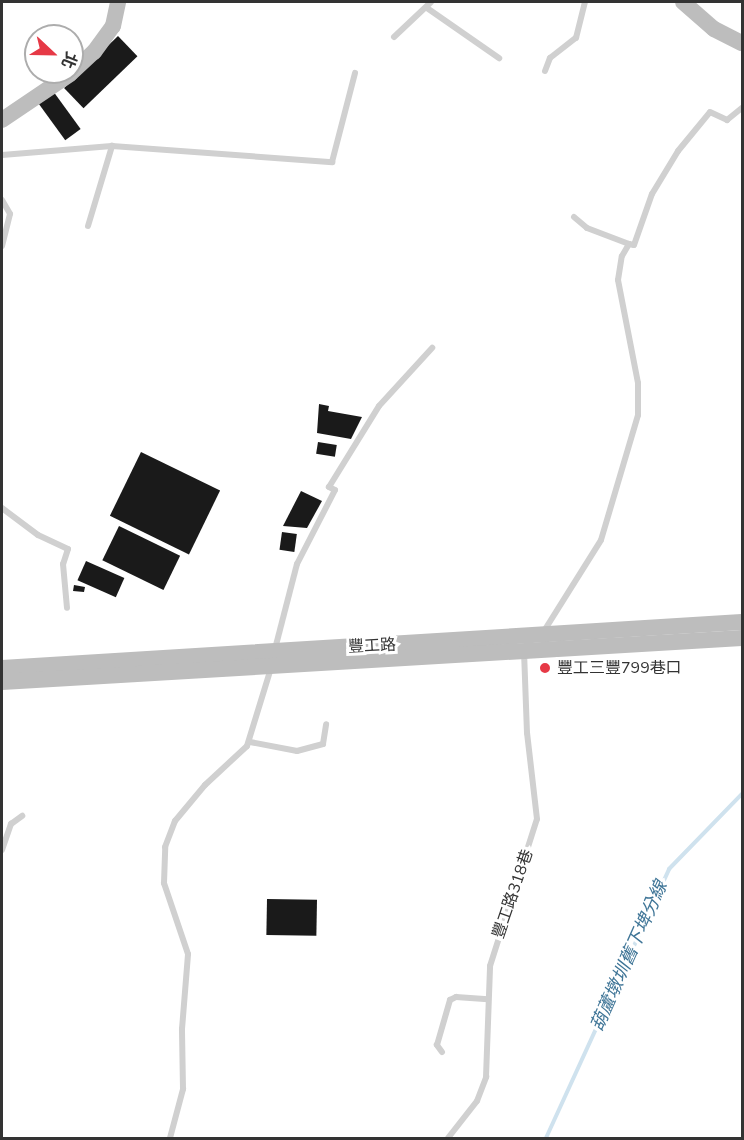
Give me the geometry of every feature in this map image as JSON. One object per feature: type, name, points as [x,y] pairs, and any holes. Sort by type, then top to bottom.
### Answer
[{"type":"street","points":[[2,120],[70,74],[94,52],[113,26],[118,2]]},
{"type":"street","points":[[683,2],[714,29],[742,43]]},
{"type":"street","name":"豐工路","points":[[542,644],[742,622]]},
{"type":"street","name":"豐工路","points":[[2,682],[273,660],[524,645],[742,638]]},
{"type":"street","name":"豐工路","points":[[2,668],[273,660]]},
{"type":"lane","points":[[394,37],[431,2]]},
{"type":"lane","points":[[544,71],[550,58],[576,38],[585,2]]},
{"type":"lane","points":[[427,8],[500,58]]},
{"type":"lane","points":[[2,155],[112,146],[332,162],[355,73]]},
{"type":"lane","points":[[574,217],[587,228],[634,245],[656,185],[710,112],[727,120],[742,108]]},
{"type":"lane","points":[[88,226],[112,146]]},
{"type":"lane","points":[[2,200],[10,214],[2,246]]},
{"type":"lane","points":[[542,644],[601,540],[638,415],[638,383],[618,280],[620,263],[629,244]]},
{"type":"lane","points":[[170,1138],[183,1089],[182,1029],[188,954],[164,883],[165,847],[175,821],[205,784],[250,742],[297,564],[335,490],[329,487],[379,406],[432,348]]},
{"type":"lane","points":[[2,508],[38,535],[68,549],[63,564],[67,608]]},
{"type":"lane","name":"豐工路318巷","points":[[448,1138],[477,1101],[486,1077],[488,999],[495,945],[537,819],[527,733],[524,645]]},
{"type":"lane","points":[[250,742],[297,751],[323,744],[326,724]]},
{"type":"lane","points":[[2,850],[11,824],[22,816]]},
{"type":"lane","points":[[442,1052],[437,1045],[450,1000],[456,996],[488,999]]},
{"type":"building","points":[[118,36],[137,56],[83,108],[64,88],[68,84],[84,84],[84,69]]},
{"type":"building","points":[[53,91],[81,129],[65,140],[38,102]]},
{"type":"building","points":[[319,404],[329,406],[328,411],[362,417],[351,439],[317,433]]},
{"type":"building","points":[[318,442],[337,445],[335,457],[316,454]]},
{"type":"building","points":[[141,452],[220,491],[189,554],[110,516]]},
{"type":"building","points":[[301,491],[322,501],[307,528],[283,526]]},
{"type":"building","points":[[119,526],[180,556],[163,590],[102,560]]},
{"type":"building","points":[[282,532],[297,534],[294,552],[279,550]]},
{"type":"building","points":[[86,561],[124,578],[116,597],[77,580]]},
{"type":"building","points":[[74,585],[85,587],[84,592],[73,591]]},
{"type":"building","points":[[267,899],[317,900],[316,936],[266,935]]},
{"type":"waterway","name":"葫蘆墩圳舊下埤分線","points":[[546,1138],[669,869],[742,794]]},
{"type":"place","name":"豐工三豐799巷口","points":[[545,668]]}]
